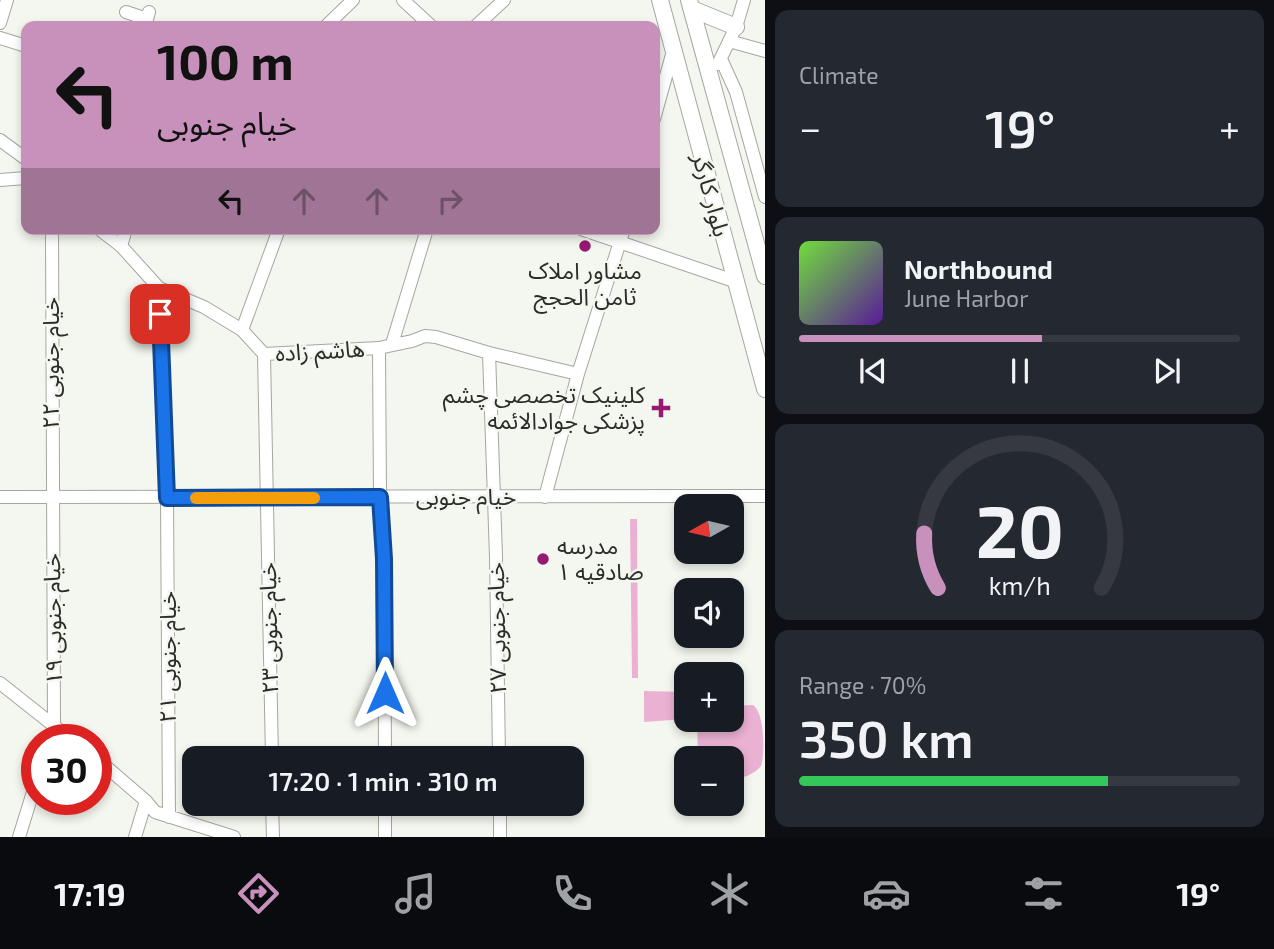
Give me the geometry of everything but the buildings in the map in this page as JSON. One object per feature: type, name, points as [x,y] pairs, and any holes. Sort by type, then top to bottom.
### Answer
[{"type":"main road","name":"بلوار کارگر","points":[[660,0],[765,389]]},
{"type":"main road","name":"بلوار کارگر","points":[[690,4],[765,276]]},
{"type":"main road","points":[[690,4],[733,34]]},
{"type":"street","points":[[0,23],[7,0]]},
{"type":"street","points":[[331,21],[353,0]]},
{"type":"street","points":[[403,0],[426,21]]},
{"type":"street","points":[[482,21],[504,0]]},
{"type":"street","points":[[710,79],[733,34],[744,0]]},
{"type":"street","points":[[128,18],[147,19],[149,12]]},
{"type":"street","points":[[733,34],[765,51]]},
{"type":"street","points":[[0,38],[21,44]]},
{"type":"street","points":[[660,98],[673,51]]},
{"type":"street","points":[[721,59],[736,92],[765,197]]},
{"type":"street","points":[[0,140],[21,155]]},
{"type":"street","points":[[0,180],[21,178]]},
{"type":"street","name":"خیام جنوبی ۲۲","points":[[51,497],[52,235]]},
{"type":"street","name":"هاشم زاده","points":[[107,235],[121,246],[159,288],[204,307],[242,330],[264,354],[385,346],[425,336],[578,374]]},
{"type":"street","points":[[121,246],[124,235]]},
{"type":"street","points":[[242,330],[277,235]]},
{"type":"street","points":[[385,746],[384,559],[380,497],[385,346],[424,235]]},
{"type":"street","points":[[598,235],[734,281]]},
{"type":"street","points":[[545,497],[578,374],[622,235]]},
{"type":"street","name":"خیام جنوبی ۲۱","points":[[159,288],[167,498],[169,817]]},
{"type":"street","name":"خیام جنوبی ۲۷","points":[[489,353],[499,746]]},
{"type":"street","name":"خیام جنوبی ۲۳","points":[[264,354],[272,746]]},
{"type":"street","name":"خیام جنوبی","points":[[0,497],[765,496]]},
{"type":"street","name":"خیام جنوبی ۱۹","points":[[51,497],[54,724]]},
{"type":"street","points":[[0,683],[50,724]]},
{"type":"street","points":[[112,772],[155,812],[233,837]]},
{"type":"street","points":[[135,837],[146,801]]},
{"type":"street","points":[[19,837],[26,815]]},
{"type":"street","points":[[272,816],[273,837]]},
{"type":"street","points":[[385,816],[385,837]]},
{"type":"street","points":[[500,816],[500,837]]},
{"type":"shaded area","points":[[630,519],[637,519],[638,678],[632,678]]},
{"type":"shaded area","points":[[644,691],[674,692],[674,720],[644,722]]},
{"type":"shaded area","points":[[744,705],[753,705],[760,716],[763,753],[761,766],[744,777],[744,746],[698,746],[697,732],[744,732]]},
{"type":"slow traffic","points":[[196,498],[314,498]]},
{"type":"place","name":"مشاور املاک ثامن الحجج","points":[[585,246]]},
{"type":"place","name":"کلینیک تخصصی چشم پزشکی جوادالائمه","points":[[661,408]]},
{"type":"place","name":"مدرسه صادقیه ۱","points":[[543,559]]},
{"type":"route","points":[[160,314],[167,498],[380,497],[384,559],[385,693]]}]
